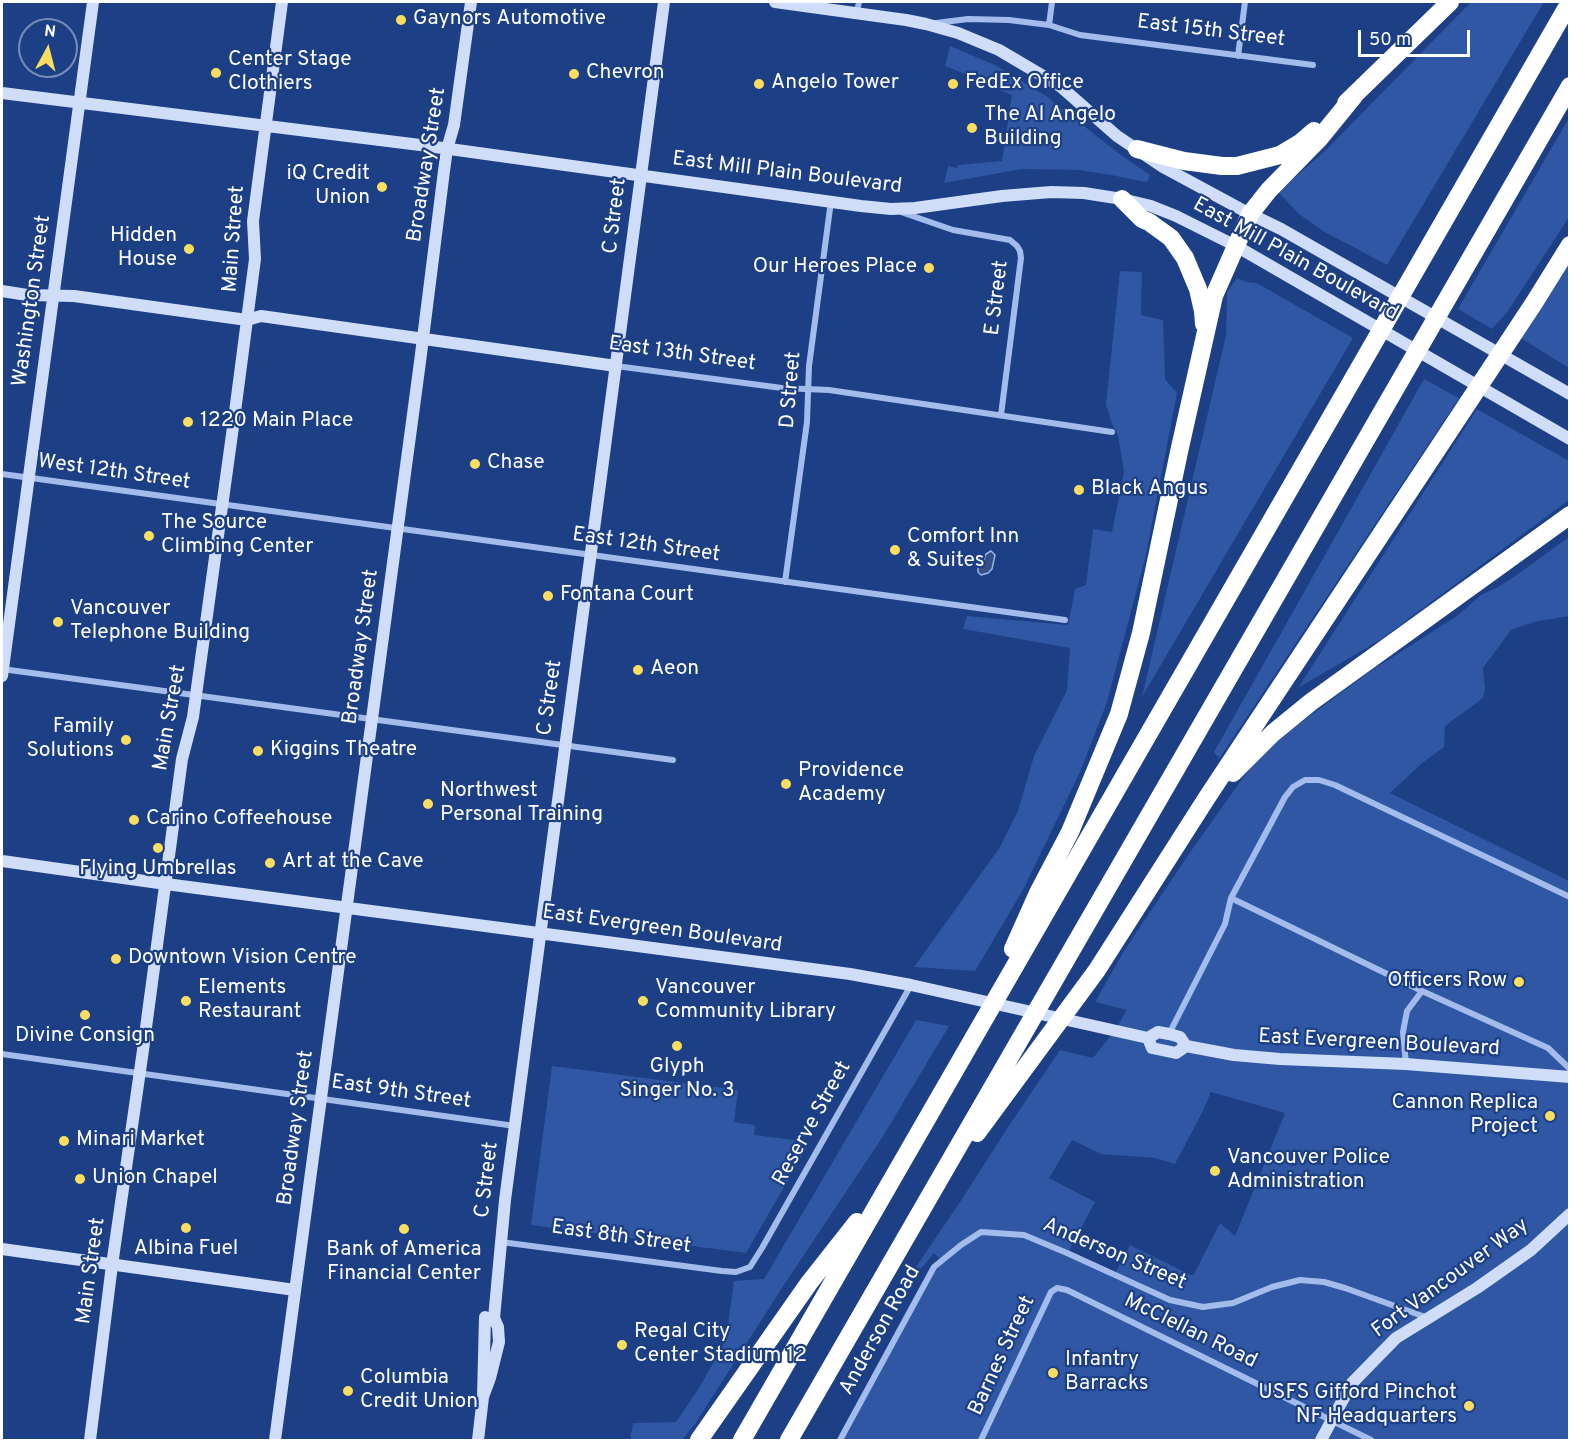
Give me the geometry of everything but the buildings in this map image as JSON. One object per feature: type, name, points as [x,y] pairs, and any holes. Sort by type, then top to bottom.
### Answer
[{"type":"highway","points":[[1137,149],[1222,166],[1237,166],[1280,156],[1300,143],[1354,96],[1450,2]]},
{"type":"highway","points":[[742,1440],[1569,2]]},
{"type":"highway","points":[[789,1440],[1569,86]]},
{"type":"highway","points":[[976,1034],[1038,893],[1070,832],[1119,714],[1141,633],[1214,296],[1250,214],[1269,190],[1319,140],[1354,96]]},
{"type":"highway","points":[[1122,199],[1142,219],[1171,238],[1185,258],[1198,289],[1203,311],[1205,340]]},
{"type":"highway","points":[[925,1205],[1097,970],[1206,799],[1534,303],[1569,245]]},
{"type":"highway","points":[[1206,799],[1273,733],[1311,702],[1569,515]]},
{"type":"highway","points":[[699,1440],[809,1283],[894,1176]]},
{"type":"street","name":"Washington Street","points":[[2,671],[93,2]]},
{"type":"street","name":"Main Street","points":[[90,1440],[182,759],[193,717],[247,320],[255,259],[253,221],[282,2]]},
{"type":"street","name":"Broadway Street","points":[[275,1440],[447,149],[454,125],[471,2]]},
{"type":"street","name":"C Street","points":[[478,1440],[490,1318],[514,1126],[664,2]]},
{"type":"street","name":"East 15th Street","points":[[776,2],[858,7],[958,33],[999,50],[1060,86],[1117,135],[1163,167],[1250,214]]},
{"type":"street","points":[[1049,25],[1052,2]]},
{"type":"street","points":[[1238,56],[1245,2]]},
{"type":"street","name":"East 15th Street","points":[[926,24],[968,19],[1009,20],[1049,25],[1080,35],[1313,65]]},
{"type":"street","name":"East Mill Plain Boulevard","points":[[2,93],[265,125],[891,209],[1051,192],[1122,199],[1151,206],[1176,216],[1236,246],[1569,439]]},
{"type":"street","name":"D Street","points":[[785,582],[807,422],[809,366],[831,201]]},
{"type":"street","name":"E Street","points":[[891,209],[953,230],[1010,240],[1017,246],[1021,258],[1000,415]]},
{"type":"street","name":"East Mill Plain Boulevard","points":[[1250,214],[1281,229],[1569,394]]},
{"type":"street","name":"East 13th Street","points":[[2,291],[27,295],[74,296],[247,320],[261,316],[782,388],[829,390],[1112,432]]},
{"type":"street","name":"West 12th Street","points":[[2,474],[222,505]]},
{"type":"street","name":"East 12th Street","points":[[222,505],[1065,620]]},
{"type":"street","points":[[2,671],[673,760]]},
{"type":"street","points":[[1169,1034],[1225,924],[1231,898],[1285,797],[1293,787],[1305,780],[1319,780],[1335,785],[1569,897]]},
{"type":"street","name":"East Evergreen Boulevard","points":[[2,861],[850,974],[930,989],[1148,1038],[1158,1032],[1169,1034],[1180,1037],[1186,1046]]},
{"type":"street","points":[[1231,898],[1548,1048],[1569,1070]]},
{"type":"street","name":"Reserve Street","points":[[736,1272],[750,1267],[762,1248],[911,985]]},
{"type":"street","points":[[1406,1064],[1403,1032],[1407,1011],[1422,990]]},
{"type":"street","name":"East Evergreen Boulevard","points":[[1148,1038],[1152,1048],[1176,1053],[1186,1046],[1234,1055],[1268,1058],[1406,1064],[1569,1077]]},
{"type":"street","name":"East 9th Street","points":[[2,1054],[514,1126]]},
{"type":"street","name":"Fort Vancouver Way","points":[[1321,1440],[1352,1383],[1395,1338],[1478,1288],[1531,1250],[1569,1214]]},
{"type":"street","name":"Anderson Street","points":[[961,1245],[981,1232],[1024,1235],[1170,1300],[1203,1306],[1233,1303],[1272,1287],[1300,1280],[1324,1282],[1345,1288],[1429,1318]]},
{"type":"street","name":"East 8th Street","points":[[501,1242],[736,1272]]},
{"type":"street","name":"Anderson Road","points":[[840,1440],[934,1267],[961,1245]]},
{"type":"street","points":[[2,1250],[295,1290]]},
{"type":"street","name":"McClellan Road","points":[[1058,1288],[1067,1290],[1371,1440]]},
{"type":"street","name":"Barnes Street","points":[[981,1440],[1051,1292],[1058,1288]]},
{"type":"shaded area","points":[[1471,2],[1544,2],[1387,265],[1323,231],[1299,214],[1278,192],[1326,150]]},
{"type":"shaded area","points":[[950,46],[997,66],[1046,96],[1150,175],[1148,181],[1078,170],[1022,169],[944,183],[948,166],[957,168],[958,165],[1002,161],[1012,95],[945,66]]},
{"type":"shaded area","points":[[1569,118],[1569,217],[1508,311],[1492,329],[1458,309]]},
{"type":"shaded area","points":[[1569,256],[1569,368],[1519,337]]},
{"type":"shaded area","points":[[1120,271],[1142,272],[1141,315],[1163,320],[1165,379],[1177,393],[1146,555],[1107,702],[1081,770],[1023,890],[975,971],[914,967],[1000,847],[1018,811],[1034,756],[1067,690],[1070,648],[963,629],[967,616],[1068,625],[1075,589],[1086,585],[1093,529],[1112,532],[1124,472],[1118,435],[1106,404]]},
{"type":"shaded area","points":[[1237,278],[1257,283],[1353,338],[1142,697],[1226,335],[1227,292]]},
{"type":"shaded area","points":[[1424,379],[1459,398],[1219,759],[1214,752]]},
{"type":"shaded area","points":[[1477,409],[1569,461],[1569,500],[1380,640],[1298,688]]},
{"type":"shaded area","points":[[1569,537],[1569,616],[1534,622],[1511,630],[1483,668],[1485,689],[1483,698],[1445,726],[1444,747],[1421,764],[1390,793],[1569,881],[1569,1440],[840,1440],[941,1260],[934,1253],[921,1269],[916,1267],[1060,1050],[1093,1058],[1115,1030],[1127,1010],[1095,1002],[1124,951],[1242,779],[1270,745],[1375,668],[1457,616],[1481,595],[1515,576]],"holes":[[[1211,1092],[1285,1113],[1235,1236],[1220,1223],[1193,1276],[1130,1245],[1114,1275],[1068,1253],[1095,1202],[1049,1178],[1072,1140],[1101,1154],[1155,1158],[1175,1164]]]},
{"type":"shaded area","points":[[991,551],[995,555],[992,569],[981,575],[978,572],[978,566],[986,554]]},
{"type":"shaded area","points":[[916,1020],[949,1026],[882,1138],[695,1424],[682,1440],[630,1440],[633,1423],[676,1422],[699,1388],[726,1340],[734,1281],[764,1279]]},
{"type":"shaded area","points":[[552,1066],[738,1090],[734,1122],[755,1125],[754,1135],[810,1142],[746,1253],[531,1225]]},
{"type":"place","name":"Gaynors Automotive","points":[[401,20]]},
{"type":"place","name":"Center Stage Clothiers","points":[[216,73]]},
{"type":"place","name":"Chevron","points":[[574,74]]},
{"type":"place","name":"Angelo Tower","points":[[759,84]]},
{"type":"place","name":"FedEx Office","points":[[953,84]]},
{"type":"place","name":"The Al Angelo Building","points":[[972,128]]},
{"type":"place","name":"iQ Credit Union","points":[[382,187]]},
{"type":"place","name":"Hidden House","points":[[189,249]]},
{"type":"place","name":"Our Heroes Place","points":[[929,268]]},
{"type":"place","name":"1220 Main Place","points":[[188,422]]},
{"type":"place","name":"Chase","points":[[475,464]]},
{"type":"place","name":"Black Angus","points":[[1079,490]]},
{"type":"place","name":"The Source Climbing Center","points":[[149,536]]},
{"type":"place","name":"Comfort Inn & Suites","points":[[895,550]]},
{"type":"place","name":"Fontana Court","points":[[548,596]]},
{"type":"place","name":"Vancouver Telephone Building","points":[[58,622]]},
{"type":"place","name":"Aeon","points":[[638,670]]},
{"type":"place","name":"Family Solutions","points":[[126,740]]},
{"type":"place","name":"Kiggins Theatre","points":[[258,751]]},
{"type":"place","name":"Providence Academy","points":[[786,784]]},
{"type":"place","name":"Northwest Personal Training","points":[[428,804]]},
{"type":"place","name":"Carino Coffeehouse","points":[[134,820]]},
{"type":"place","name":"Flying Umbrellas","points":[[158,848]]},
{"type":"place","name":"Art at the Cave","points":[[270,863]]},
{"type":"place","name":"Downtown Vision Centre","points":[[116,959]]},
{"type":"place","name":"Officers Row","points":[[1519,982]]},
{"type":"place","name":"Elements Restaurant","points":[[186,1001]]},
{"type":"place","name":"Vancouver Community Library","points":[[643,1001]]},
{"type":"place","name":"Divine Consign","points":[[85,1015]]},
{"type":"place","name":"Glyph Singer No. 3","points":[[677,1046]]},
{"type":"place","name":"Cannon Replica Project","points":[[1550,1116]]},
{"type":"place","name":"Minari Market","points":[[64,1141]]},
{"type":"place","name":"Vancouver Police Administration","points":[[1215,1171]]},
{"type":"place","name":"Union Chapel","points":[[80,1179]]},
{"type":"place","name":"Albina Fuel","points":[[186,1228]]},
{"type":"place","name":"Bank of America Financial Center","points":[[404,1229]]},
{"type":"place","name":"Regal City Center Stadium 12","points":[[622,1345]]},
{"type":"place","name":"Infantry Barracks","points":[[1053,1373]]},
{"type":"place","name":"Columbia Credit Union","points":[[348,1391]]},
{"type":"place","name":"USFS Gifford Pinchot NF Headquarters","points":[[1469,1406]]}]
